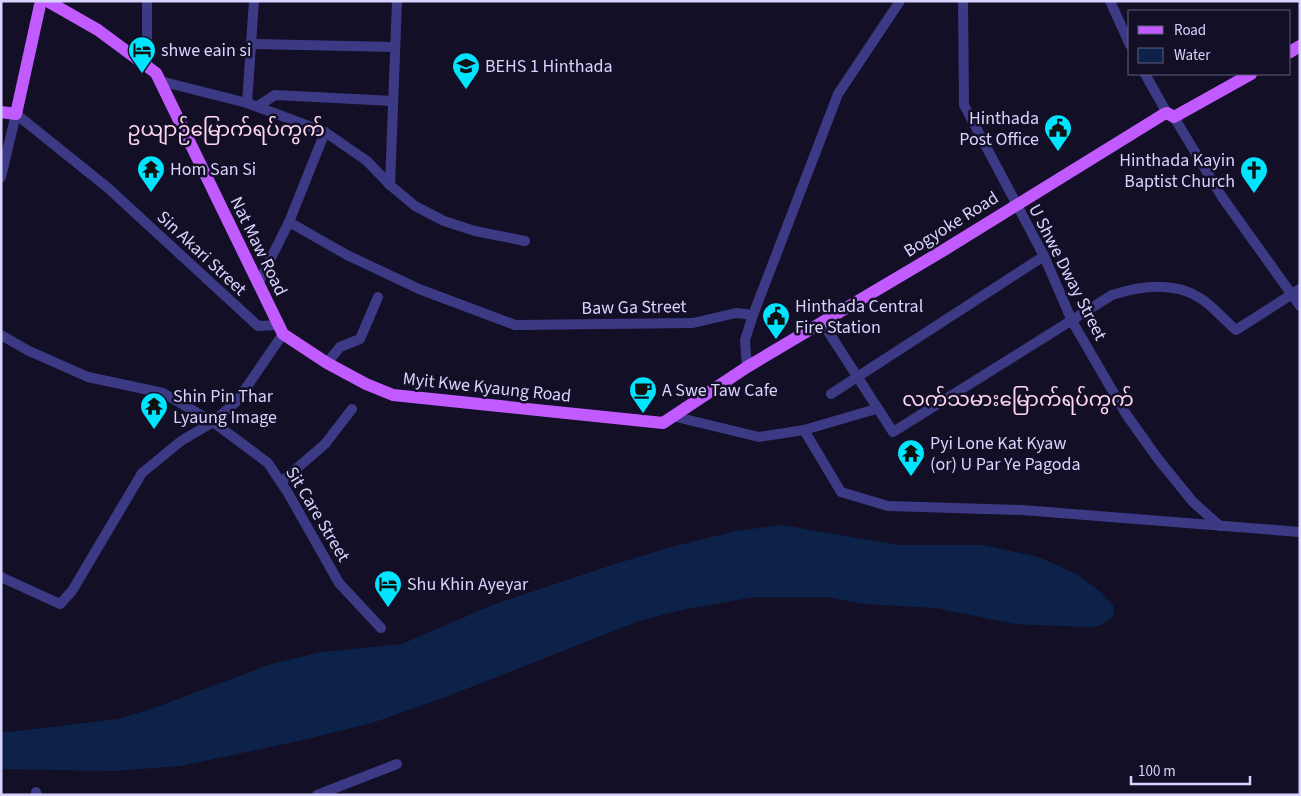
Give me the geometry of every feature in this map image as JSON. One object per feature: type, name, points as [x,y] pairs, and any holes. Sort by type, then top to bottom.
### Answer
[{"type":"main road","name":"Nat Maw Road","points":[[43,2],[98,30],[147,64],[156,73],[259,282],[280,329]]},
{"type":"main road","points":[[7,113],[43,2]]},
{"type":"main road","name":"Bogyoke Road","points":[[672,416],[747,367],[944,250],[1015,204],[1170,115],[1249,75]]},
{"type":"main road","name":"Myit Kwe Kyaung Road","points":[[280,329],[327,364],[366,384],[393,395],[663,423],[672,416]]},
{"type":"street","points":[[147,1],[147,64]]},
{"type":"street","points":[[247,103],[254,1]]},
{"type":"street","points":[[390,185],[397,1]]},
{"type":"street","points":[[747,367],[745,340],[753,315],[838,94],[900,1]]},
{"type":"street","name":"U Shwe Dway Street","points":[[963,1],[964,105],[1044,256],[1072,321],[1126,414],[1158,460],[1193,502],[1220,526]]},
{"type":"street","points":[[1110,1],[1128,41]]},
{"type":"street","points":[[251,44],[395,47]]},
{"type":"street","points":[[1146,75],[1222,196],[1296,292],[1300,306]]},
{"type":"street","points":[[160,81],[258,106],[325,132],[367,161],[390,185],[415,206],[444,221],[475,231],[526,242]]},
{"type":"street","points":[[258,106],[275,95],[393,101]]},
{"type":"street","points":[[1,177],[7,113]]},
{"type":"street","name":"Sin Akari Street","points":[[7,113],[108,188],[258,326],[280,329]]},
{"type":"street","points":[[259,282],[288,222],[325,132]]},
{"type":"street","name":"Baw Ga Street","points":[[288,222],[347,255],[419,289],[515,325],[692,322],[736,314],[753,315]]},
{"type":"street","points":[[831,394],[856,376],[1044,256]]},
{"type":"street","points":[[822,322],[876,409],[893,432],[1112,295],[1135,288],[1159,286],[1179,289],[1200,298],[1236,330],[1296,292]]},
{"type":"street","points":[[327,364],[340,347],[360,339],[378,297]]},
{"type":"street","points":[[1,578],[60,604],[72,591],[142,473],[181,441],[213,422],[237,401],[280,329]]},
{"type":"street","name":"Sit Care Street","points":[[1,335],[29,351],[88,377],[163,393],[213,422],[268,463],[281,482],[339,583],[381,628]]},
{"type":"street","points":[[281,482],[325,444],[352,409]]},
{"type":"street","points":[[672,416],[759,437],[804,430],[876,409]]},
{"type":"street","points":[[804,430],[841,492],[888,506],[1022,510],[1300,532]]},
{"type":"street","points":[[317,795],[397,764]]},
{"type":"water","points":[[782,525],[898,545],[982,545],[1039,557],[1078,575],[1097,589],[1113,605],[1114,616],[1099,626],[1089,627],[1015,624],[935,608],[863,604],[827,597],[755,597],[686,609],[639,621],[448,696],[372,723],[303,740],[181,766],[114,771],[1,769],[1,733],[118,719],[151,709],[271,664],[322,652],[402,644],[495,604],[615,564],[675,546],[736,531]]},
{"type":"place","name":"shwe eain si","points":[[142,74]]},
{"type":"place","name":"BEHS 1 Hinthada","points":[[466,90]]},
{"type":"place","name":"Hinthada Post Office","points":[[1058,152]]},
{"type":"place","name":"Hom San Si","points":[[151,193]]},
{"type":"place","name":"Hinthada Kayin Baptist Church","points":[[1254,194]]},
{"type":"place","name":"Hinthada Central Fire Station","points":[[776,340]]},
{"type":"place","name":"A Swe Taw Cafe","points":[[643,414]]},
{"type":"place","name":"Shin Pin Thar Lyaung Image","points":[[154,430]]},
{"type":"place","name":"Pyi Lone Kat Kyaw (or) U Par Ye Pagoda","points":[[911,477]]},
{"type":"place","name":"Shu Khin Ayeyar","points":[[388,608]]},
{"type":"district","name":"ဥယျာဉ်မြောက်ရပ်ကွက်","points":[[226,129]]},
{"type":"district","name":"လက်သမားမြောက်ရပ်ကွက်","points":[[1018,399]]}]
